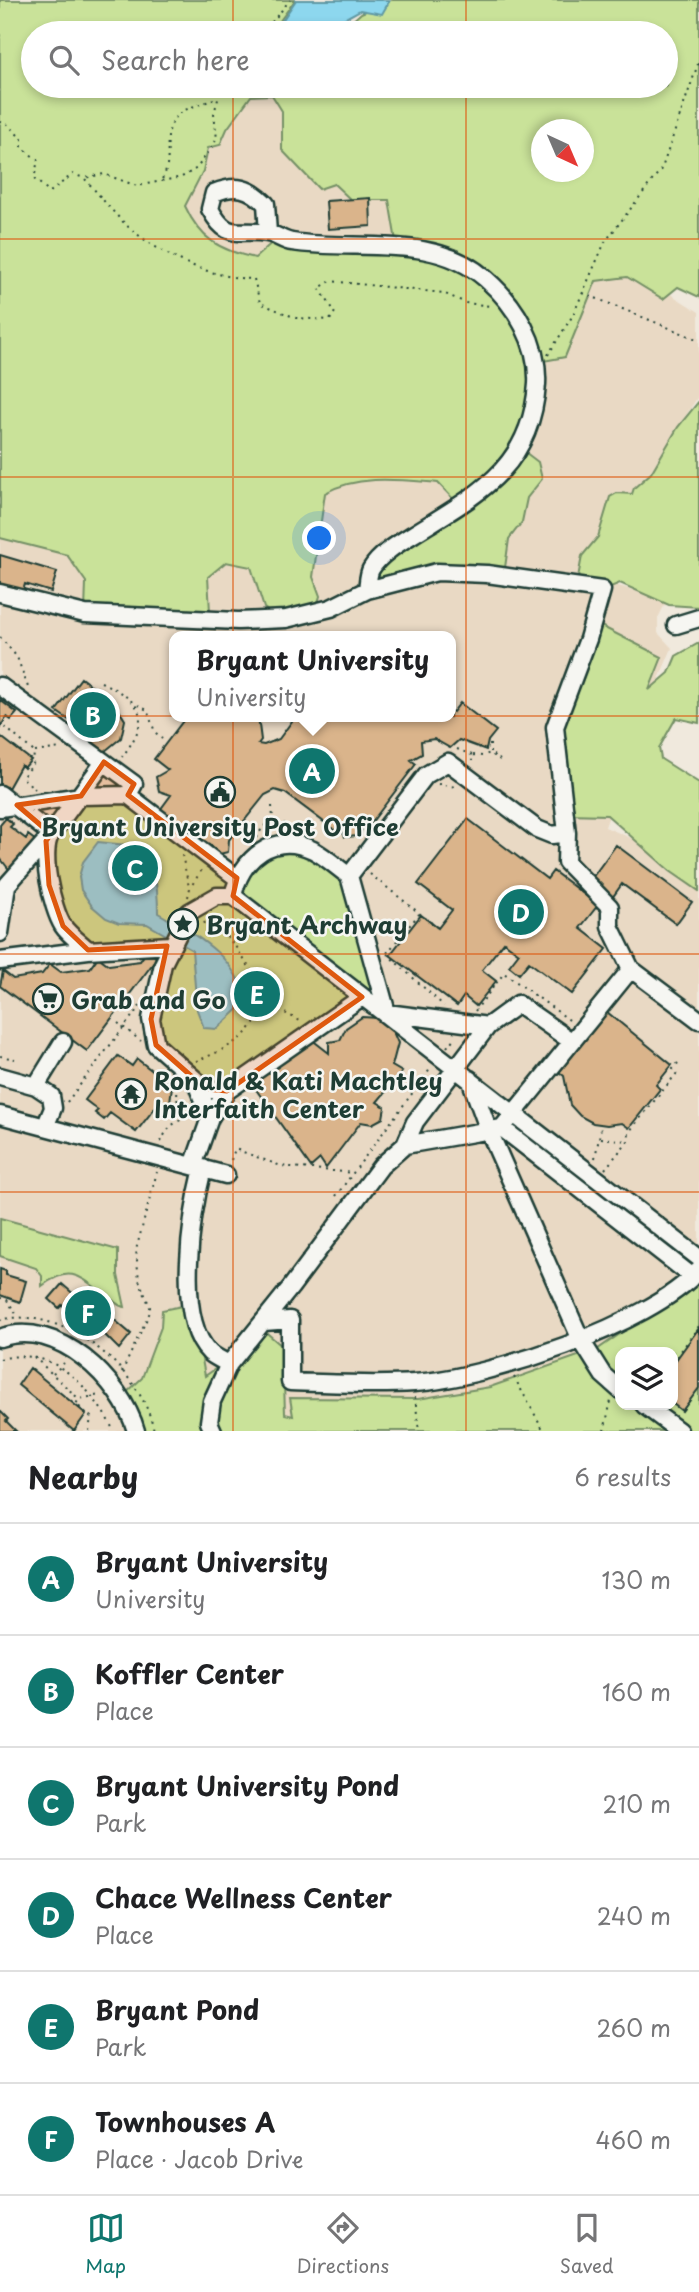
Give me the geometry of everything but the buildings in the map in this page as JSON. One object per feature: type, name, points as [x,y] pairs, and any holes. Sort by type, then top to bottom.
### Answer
[{"type":"street","points":[[268,233],[289,242],[428,251],[457,259],[485,278],[511,306],[530,338],[538,366],[535,408],[525,439],[503,472],[472,498],[393,547],[371,569],[367,590]]},
{"type":"street","points":[[0,593],[85,614],[238,621],[286,620],[331,608],[367,590],[437,572],[487,574],[602,590],[588,639],[555,727],[567,833],[566,862],[610,908],[610,926],[631,969],[699,1020]]},
{"type":"street","points":[[676,625],[699,618]]},
{"type":"street","points":[[0,686],[134,784],[128,795]]},
{"type":"street","points":[[387,1013],[354,870],[426,775],[448,762],[545,833],[567,833]]},
{"type":"street","points":[[0,933],[4,887],[109,766]]},
{"type":"street","points":[[0,793],[49,837],[49,885],[63,926],[88,950]]},
{"type":"street","points":[[0,808],[81,796],[128,795],[237,878]]},
{"type":"street","points":[[233,897],[237,878],[252,857],[272,846],[297,845],[354,870]]},
{"type":"street","points":[[227,1091],[206,1088],[156,1045],[151,1019],[170,946],[189,915],[218,896],[233,897],[362,997],[387,1013],[699,1258]]},
{"type":"street","points":[[46,955],[63,926]]},
{"type":"street","points":[[0,961],[88,950],[170,946]]},
{"type":"street","points":[[405,1145],[495,1130],[515,1113],[631,969]]},
{"type":"street","points":[[208,1115],[227,1091],[362,997]]},
{"type":"street","points":[[213,1431],[209,1422],[212,1401],[229,1364],[361,1196],[381,1166],[405,1145],[415,1122],[488,1026],[517,1004],[571,1041]]},
{"type":"street","points":[[387,1013],[460,1020],[488,1026]]},
{"type":"street","points":[[36,1086],[64,1042]]},
{"type":"street","points":[[0,1076],[36,1086],[51,1096],[53,1108],[45,1127]]},
{"type":"street","points":[[195,1079],[208,1115],[198,1167],[190,1242],[192,1313],[200,1338],[210,1352],[229,1364]]},
{"type":"street","points":[[470,1079],[495,1130],[581,1340],[615,1385]]},
{"type":"street","points":[[0,1115],[160,1151],[198,1167],[228,1169]]},
{"type":"street","points":[[264,1322],[290,1320],[290,1381],[413,1383],[510,1363],[581,1340],[659,1301],[696,1274],[495,1130]]},
{"type":"street","points":[[0,1338],[32,1336],[71,1348],[111,1387],[127,1407],[136,1431]]},
{"type":"street","points":[[651,1410],[679,1431]]},
{"type":"path","points":[[273,21],[290,0]]},
{"type":"path","points":[[538,366],[555,349],[605,242],[662,168],[699,61]]},
{"type":"path","points":[[162,179],[168,170],[167,140],[174,120],[190,106],[205,105],[215,98]]},
{"type":"path","points":[[0,122],[6,123],[22,139],[22,148],[38,160],[34,179],[50,192],[73,174],[84,178]]},
{"type":"path","points":[[582,293],[699,340]]},
{"type":"path","points":[[0,637],[23,668],[35,712]]},
{"type":"path","points":[[101,682],[122,692],[136,705],[147,710],[155,732],[162,739]]},
{"type":"path","points":[[109,766],[138,736],[141,725],[136,705]]},
{"type":"path","points":[[5,727],[34,752]]},
{"type":"path","points":[[34,752],[79,744]]},
{"type":"path","points":[[490,744],[490,753]]},
{"type":"path","points":[[34,752],[33,765],[22,777],[43,802]]},
{"type":"path","points":[[472,755],[483,757],[490,753]]},
{"type":"path","points":[[490,753],[500,760]]},
{"type":"path","points":[[272,806],[273,820]]},
{"type":"path","points":[[176,833],[190,888],[189,915],[209,930],[225,936],[235,946],[277,1009]]},
{"type":"path","points":[[190,888],[209,859]]},
{"type":"path","points":[[354,870],[420,913],[438,928]]},
{"type":"path","points":[[375,969],[420,913]]},
{"type":"path","points":[[387,954],[460,1020]]},
{"type":"path","points":[[181,1067],[235,1042],[260,1010],[260,981]]},
{"type":"path","points":[[67,1103],[145,999]]},
{"type":"path","points":[[260,1010],[277,1009],[316,1028]]},
{"type":"path","points":[[118,1023],[145,1044]]},
{"type":"path","points":[[0,1056],[15,1059]]},
{"type":"path","points":[[595,1175],[628,1141],[629,1132],[677,1073],[673,1069],[678,1063]]},
{"type":"path","points":[[122,1372],[150,1312],[139,1280],[136,1250],[160,1151],[166,1132],[177,1119],[177,1088],[164,1077]]},
{"type":"path","points":[[177,1119],[208,1115]]},
{"type":"path","points":[[595,1175],[601,1128]]},
{"type":"path","points":[[599,1138],[628,1141]]},
{"type":"path","points":[[228,1169],[235,1149],[281,1166],[354,1173]]},
{"type":"path","points":[[0,1298],[7,1300],[17,1315]]},
{"type":"path","points":[[678,1355],[699,1326]]},
{"type":"path","points":[[0,1359],[16,1355],[33,1356],[61,1366],[93,1398],[114,1431]]},
{"type":"path","points":[[33,1356],[38,1364],[79,1399],[93,1398]]},
{"type":"path","points":[[510,1363],[515,1380],[544,1431]]},
{"type":"path","points":[[38,1364],[38,1370]]},
{"type":"path","points":[[413,1383],[419,1431]]},
{"type":"path","points":[[604,1431],[615,1395]]},
{"type":"path","points":[[79,1399],[76,1404],[91,1418],[89,1431]]},
{"type":"highlighted area","points":[[104,762],[134,784],[128,795],[237,878],[233,896],[362,997],[227,1091],[206,1089],[156,1045],[151,1019],[167,946],[88,950],[63,926],[49,885],[46,841],[51,834],[17,805],[81,796]]},
{"type":"shaded area","points":[[201,98],[442,98],[605,253],[699,312],[699,395],[584,576],[667,600],[658,618],[658,633],[672,648],[644,714],[605,827],[699,867],[699,1431],[0,1431],[0,260]]},
{"type":"green space","points":[[0,0],[295,0],[280,21],[21,21],[21,98],[250,98],[227,129],[220,145],[208,148],[203,171],[185,206],[197,227],[212,241],[231,251],[255,258],[277,238],[397,247],[389,200],[351,200],[334,184],[319,189],[282,150],[282,111],[274,98],[678,98],[678,21],[352,21],[361,13],[381,5],[384,0],[699,0],[699,297],[678,287],[663,299],[627,277],[596,281],[565,357],[532,363],[530,413],[517,446],[538,462],[542,479],[527,498],[522,522],[509,539],[504,575],[378,581],[376,567],[458,504],[438,483],[380,480],[351,483],[325,493],[313,577],[320,596],[316,609],[273,615],[264,608],[251,567],[226,562],[208,577],[210,611],[206,621],[85,612],[86,582],[67,555],[0,538]]},
{"type":"green space","points":[[699,401],[699,607],[669,605],[620,583],[601,591],[577,583],[582,556],[598,537],[610,497],[617,493],[632,494],[634,488],[651,473],[678,427]]},
{"type":"green space","points":[[593,622],[662,657],[649,690],[669,673],[676,656],[699,643],[699,723],[676,718],[659,748],[661,759],[699,783],[699,891],[670,871],[607,815],[566,814],[560,731]]},
{"type":"green space","points":[[128,795],[237,878],[252,857],[297,845],[349,876],[387,1013],[362,997],[227,1091],[156,1045],[151,1019],[170,946],[88,950],[63,926],[46,841],[81,796]]},
{"type":"green space","points":[[0,1218],[118,1250],[118,1275],[125,1307],[78,1276],[62,1275],[42,1286],[42,1276],[36,1268],[0,1256]]},
{"type":"green space","points":[[699,1279],[699,1431],[135,1431],[122,1397],[142,1378],[161,1327],[162,1310],[192,1304],[205,1376],[245,1348],[261,1328],[283,1347],[285,1414],[293,1416],[290,1398],[418,1399],[490,1387],[598,1349]]},
{"type":"water","points":[[296,0],[390,0],[382,14],[360,10],[340,21],[282,21]]},
{"type":"water","points":[[98,842],[136,846],[152,869],[158,913],[213,948],[234,972],[246,1002],[217,1029],[204,1028],[197,1010],[192,950],[147,924],[119,923],[106,918],[92,906],[81,890],[79,877],[83,862]]},
{"type":"place","name":"Koffler Center","points":[[93,715]]},
{"type":"place","name":"Bryant University","points":[[312,771]]},
{"type":"place","name":"Bryant University Post Office","points":[[220,792]]},
{"type":"place","name":"Bryant University Pond","points":[[135,868]]},
{"type":"place","name":"Chace Wellness Center","points":[[521,912]]},
{"type":"place","name":"Bryant Archway","points":[[183,924]]},
{"type":"place","name":"Bryant Pond","points":[[257,994]]},
{"type":"place","name":"Grab and Go","points":[[48,999]]},
{"type":"place","name":"Ronald & Kati Machtley Interfaith Center","points":[[131,1094]]},
{"type":"place","name":"Townhouses A","points":[[88,1313]]}]
